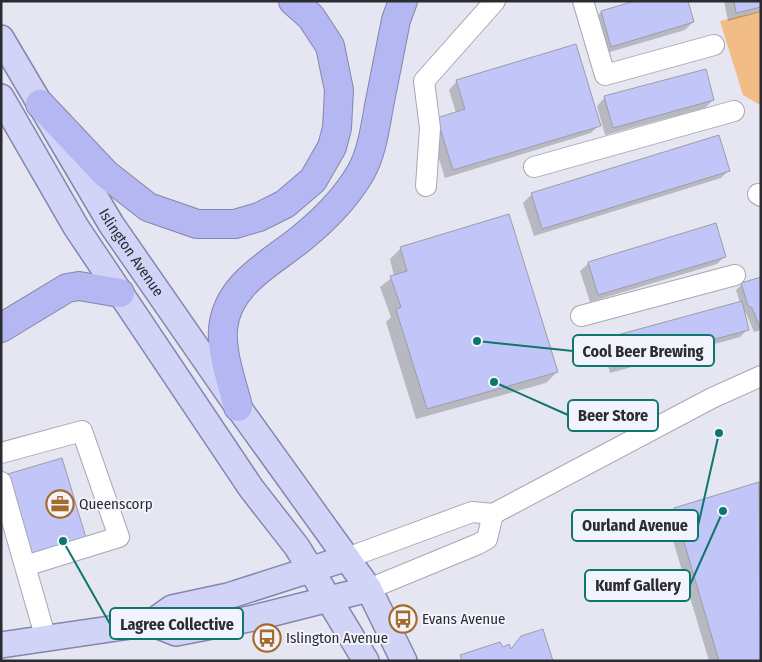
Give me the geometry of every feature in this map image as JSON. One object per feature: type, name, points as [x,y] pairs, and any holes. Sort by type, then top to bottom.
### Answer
[{"type":"highway","points":[[40,104],[106,174],[148,207],[197,224],[235,224],[259,218],[285,204],[313,180],[332,147],[336,128],[339,90],[330,46],[311,17],[293,1]]},
{"type":"highway","points":[[238,407],[224,346],[223,330],[227,310],[253,274],[302,238],[328,215],[361,171],[373,140],[396,20],[403,1]]},
{"type":"highway","points":[[1,328],[67,288],[79,286],[120,293]]},
{"type":"main road","name":"Islington Avenue","points":[[3,41],[111,224],[238,407],[369,589],[404,661]]},
{"type":"main road","points":[[1,97],[76,228],[251,488],[297,547],[366,661]]},
{"type":"main road","points":[[1,646],[151,623],[172,608],[228,596],[347,558]]},
{"type":"main road","points":[[151,623],[176,633],[254,618],[369,589]]},
{"type":"street","points":[[583,1],[605,75],[714,45]]},
{"type":"street","points":[[426,186],[430,128],[424,81],[493,3]]},
{"type":"street","points":[[534,167],[734,111]]},
{"type":"street","points":[[581,316],[735,275]]},
{"type":"street","points":[[347,558],[472,512],[493,514],[712,398],[761,376]]},
{"type":"street","points":[[1,453],[82,431],[119,537],[25,566]]},
{"type":"street","points":[[1,482],[46,639]]},
{"type":"street","points":[[369,589],[482,542],[486,539],[493,514]]},
{"type":"shaded area","points":[[761,11],[760,105],[743,95],[720,21]]},
{"type":"building","points":[[635,1],[688,1],[694,22],[611,47],[601,11]]},
{"type":"building","points":[[734,1],[761,1],[761,7],[736,13]]},
{"type":"building","points":[[576,44],[601,126],[453,170],[437,118],[465,109],[456,80]]},
{"type":"building","points":[[706,69],[714,100],[613,128],[604,96]]},
{"type":"building","points":[[719,135],[730,171],[542,229],[531,193]]},
{"type":"building","points":[[509,214],[558,372],[427,409],[396,310],[401,307],[390,276],[407,271],[400,247]]},
{"type":"building","points":[[716,223],[726,257],[598,295],[588,262]]},
{"type":"building","points":[[761,277],[760,328],[752,308],[748,306],[741,283]]},
{"type":"building","points":[[742,301],[749,330],[618,365],[610,337]]},
{"type":"building","points":[[62,458],[87,541],[26,560],[1,476]]},
{"type":"building","points":[[759,482],[761,661],[719,661],[674,508]]},
{"type":"building","points":[[543,629],[553,661],[462,661],[460,655],[500,642],[503,647],[509,644],[511,649],[521,636]]},
{"type":"place","name":"Cool Beer Brewing","points":[[477,341]]},
{"type":"place","name":"Beer Store","points":[[494,382]]},
{"type":"place","name":"Ourland Avenue","points":[[719,433]]},
{"type":"place","name":"Queenscorp","points":[[60,504]]},
{"type":"place","name":"Kumf Gallery","points":[[723,511]]},
{"type":"place","name":"Lagree Collective","points":[[63,541]]},
{"type":"place","name":"Evans Avenue","points":[[403,619]]},
{"type":"place","name":"Islington Avenue","points":[[267,638]]}]
